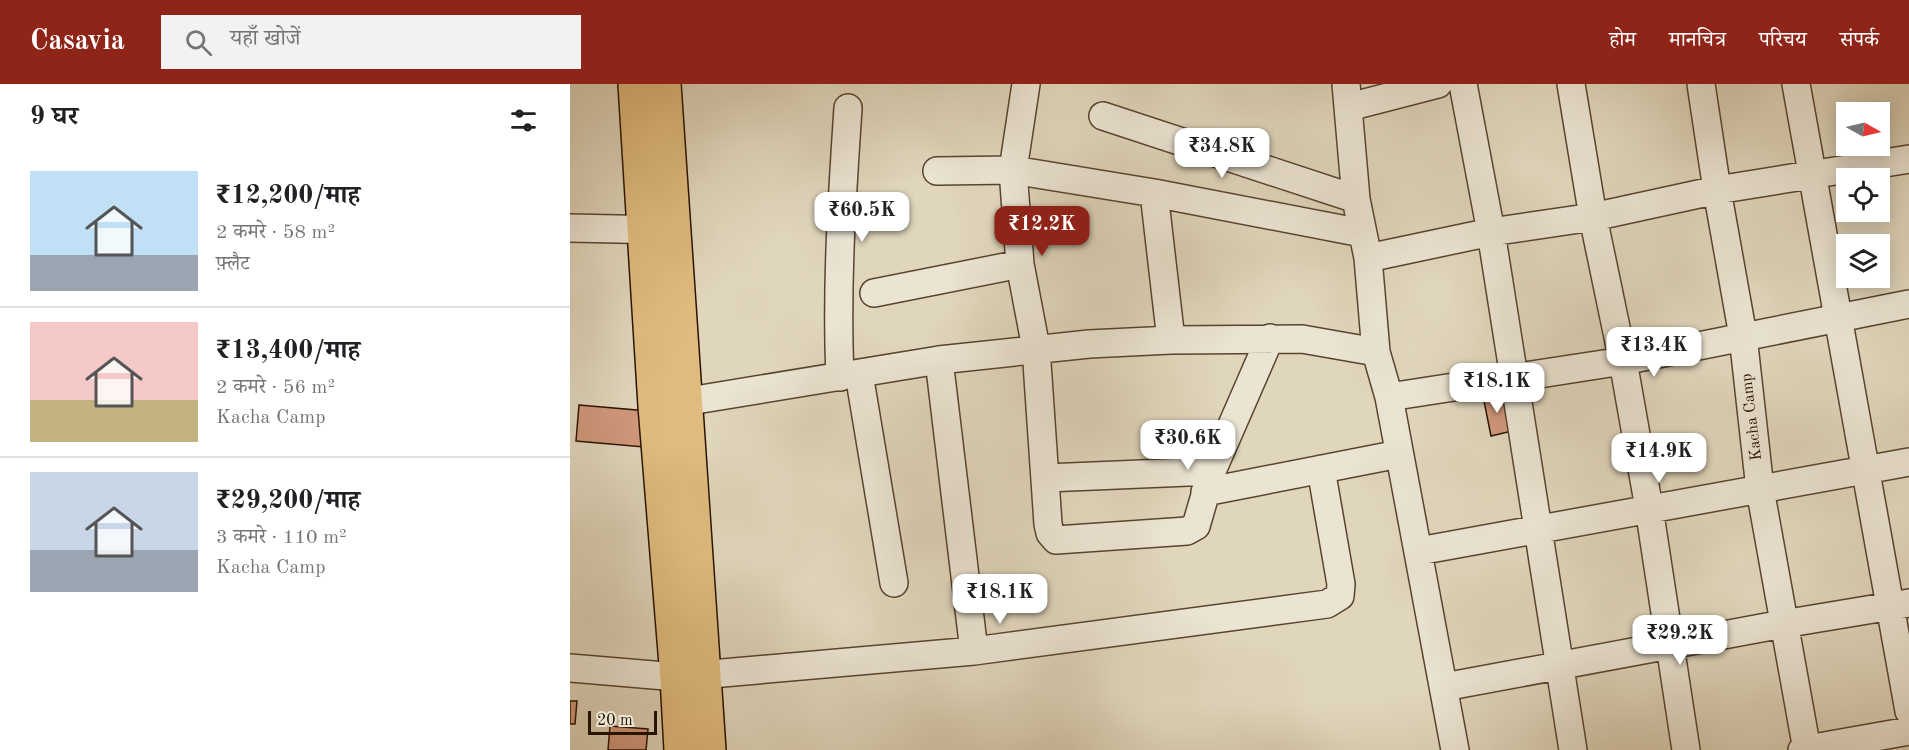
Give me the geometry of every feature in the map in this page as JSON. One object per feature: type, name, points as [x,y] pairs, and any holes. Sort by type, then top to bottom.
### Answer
[{"type":"main road","points":[[635,84],[658,229],[691,676],[709,750]]},
{"type":"main road","points":[[658,229],[664,84]]},
{"type":"main road","points":[[681,750],[691,676]]},
{"type":"street","points":[[1026,84],[1013,170],[1020,264],[1036,348],[1048,524],[1050,533],[1056,540],[1187,531],[1196,526],[1202,513],[1209,481],[1270,338]]},
{"type":"street","points":[[1438,84],[1347,96],[1356,199],[1365,246],[1376,352],[1389,397],[1455,750]]},
{"type":"street","points":[[1463,84],[1491,232],[1573,750]]},
{"type":"street","points":[[1571,84],[1593,217],[1623,361],[1649,508],[1686,750]]},
{"type":"street","name":"Kacha Camp","points":[[1701,84],[1743,336],[1761,489],[1805,750]]},
{"type":"street","points":[[1796,84],[1866,472],[1900,605],[1909,711]]},
{"type":"street","points":[[848,108],[839,239],[838,325],[894,583]]},
{"type":"street","points":[[1103,116],[1356,199]]},
{"type":"street","points":[[937,171],[1013,170],[1154,193],[1365,246],[1491,232],[1593,217],[1717,190],[1909,159]]},
{"type":"street","points":[[1154,193],[1172,340]]},
{"type":"street","points":[[570,228],[658,229]]},
{"type":"street","points":[[874,293],[1020,264]]},
{"type":"street","points":[[1389,397],[1513,376],[1623,361],[1909,304]]},
{"type":"street","points":[[670,404],[939,360],[1036,348],[1172,340],[1270,338],[1302,339],[1376,352]]},
{"type":"street","points":[[939,360],[974,651]]},
{"type":"street","points":[[1046,478],[1209,481],[1321,469],[1399,453]]},
{"type":"street","points":[[1419,551],[1538,531],[1649,508],[1866,472],[1909,462]]},
{"type":"street","points":[[570,668],[691,676],[974,651],[1327,604],[1340,596],[1341,584],[1321,469]]},
{"type":"street","points":[[1444,687],[1784,624],[1900,605]]},
{"type":"street","points":[[1805,750],[1909,731]]},
{"type":"building","points":[[1504,392],[1512,431],[1491,436],[1483,396]]},
{"type":"building","points":[[579,405],[648,411],[644,447],[576,441]]},
{"type":"building","points":[[570,701],[577,701],[575,724],[570,724]]},
{"type":"building","points":[[610,726],[648,729],[646,750],[608,750]]}]
